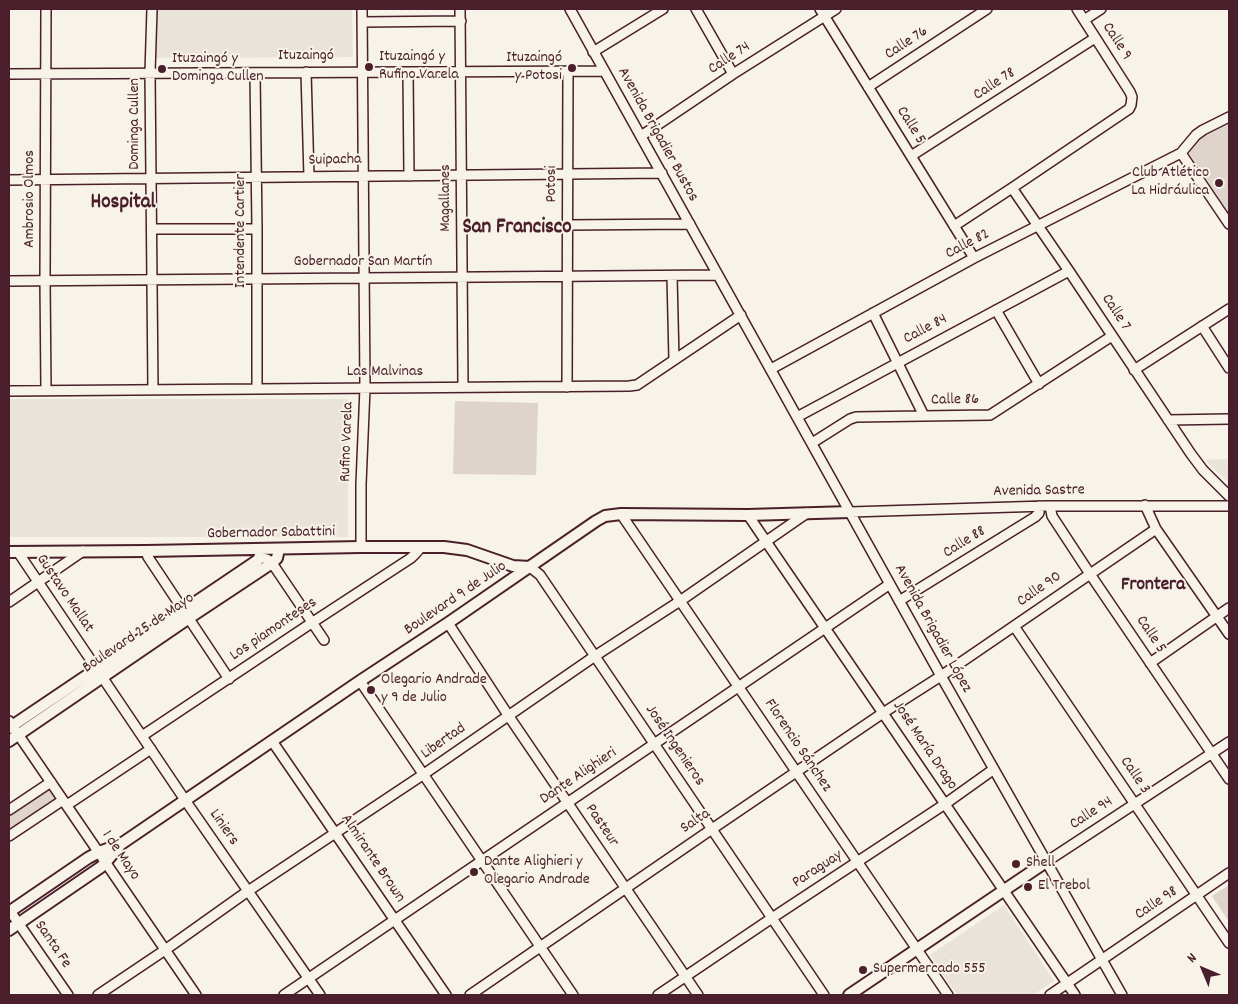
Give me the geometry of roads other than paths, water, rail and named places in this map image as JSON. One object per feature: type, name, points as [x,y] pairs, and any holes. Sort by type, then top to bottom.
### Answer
[{"type":"main road","name":"Boulevard 9 de Julio","points":[[10,911],[88,858],[121,844],[605,516],[621,514],[748,515],[850,512]]},
{"type":"main road","name":"Gobernador Sabattini","points":[[13,552],[146,551],[260,553],[279,549],[361,547],[456,548],[513,566],[530,567]]},
{"type":"main road","name":"Boulevard 25 de Mayo","points":[[186,614],[272,563],[279,549]]},
{"type":"main road","name":"Boulevard 25 de Mayo","points":[[11,730],[186,614],[258,560],[260,553]]},
{"type":"main road","name":"Boulevard 9 de Julio","points":[[9,930],[106,862],[121,844]]},
{"type":"main road","points":[[849,995],[1046,862]]},
{"type":"street","name":"Ambrosio Olmos","points":[[46,9],[46,390]]},
{"type":"street","name":"Dominga Cullen","points":[[152,9],[150,73],[153,390]]},
{"type":"street","name":"Rufino Varela","points":[[361,547],[361,484],[365,388],[362,9]]},
{"type":"street","name":"Magallanes","points":[[460,9],[463,388]]},
{"type":"street","name":"Avenida Brigadier Bustos","points":[[570,9],[718,275]]},
{"type":"street","points":[[594,52],[663,9]]},
{"type":"street","points":[[696,9],[733,74]]},
{"type":"street","name":"Calle 74","points":[[641,136],[822,12],[836,9]]},
{"type":"street","name":"Calle 76","points":[[868,87],[987,9]]},
{"type":"street","name":"Calle 9","points":[[1012,188],[1129,109],[1131,105],[1132,97],[1130,92],[1077,9]]},
{"type":"street","points":[[1084,20],[1101,9]]},
{"type":"street","name":"Calle 5","points":[[822,12],[974,258]]},
{"type":"street","points":[[362,22],[460,21]]},
{"type":"street","name":"Calle 78","points":[[912,156],[1095,38]]},
{"type":"street","name":"Potosi","points":[[567,387],[568,71]]},
{"type":"street","name":"Ituzaingó","points":[[9,74],[604,71]]},
{"type":"street","points":[[306,72],[309,177]]},
{"type":"street","points":[[408,72],[410,176]]},
{"type":"street","name":"Intendente Cartier","points":[[256,73],[257,389]]},
{"type":"street","points":[[1229,117],[1202,130],[1181,153],[1229,224]]},
{"type":"street","name":"Calle 82","points":[[771,369],[974,258],[1181,153]]},
{"type":"street","name":"Suipacha","points":[[9,180],[662,173]]},
{"type":"street","points":[[954,226],[1012,188]]},
{"type":"street","name":"Calle 7","points":[[1012,188],[1191,454],[1203,470],[1229,496]]},
{"type":"street","points":[[568,225],[690,224]]},
{"type":"street","points":[[152,229],[257,229]]},
{"type":"street","name":"Calle 84","points":[[797,417],[1069,271]]},
{"type":"street","name":"Gobernador San Martín","points":[[9,281],[718,275]]},
{"type":"street","name":"Avenida Brigadier López","points":[[718,275],[941,676],[1122,995]]},
{"type":"street","points":[[672,276],[674,360]]},
{"type":"street","points":[[1134,370],[1229,309]]},
{"type":"street","points":[[996,310],[1039,384]]},
{"type":"street","points":[[873,313],[924,416]]},
{"type":"street","name":"Las Malvinas","points":[[9,391],[629,386],[637,384],[741,315]]},
{"type":"street","points":[[1202,326],[1229,368]]},
{"type":"street","name":"Calle 86","points":[[812,443],[856,417],[990,415],[1112,336]]},
{"type":"street","points":[[1168,420],[1229,419]]},
{"type":"street","points":[[1145,505],[1156,529],[1229,634]]},
{"type":"street","name":"Avenida Sastre","points":[[850,512],[1039,506],[1229,506]]},
{"type":"street","name":"Calle 88","points":[[900,601],[1035,517],[1039,512],[1039,506]]},
{"type":"street","name":"Calle 5","points":[[1050,506],[1052,516],[1090,574],[1229,779]]},
{"type":"street","name":"Libertad","points":[[98,995],[166,950],[248,891],[680,601],[807,513]]},
{"type":"street","name":"Florencio Sánchez","points":[[621,514],[948,995]]},
{"type":"street","name":"José María Drago","points":[[748,515],[1074,995]]},
{"type":"street","name":"Calle 90","points":[[941,676],[1156,529]]},
{"type":"street","name":"Los piamonteses","points":[[142,736],[411,558],[421,547]]},
{"type":"street","points":[[146,551],[148,557],[229,679]]},
{"type":"street","name":"Gustavo Mallat","points":[[13,552],[38,582],[99,673]]},
{"type":"street","points":[[9,602],[83,552]]},
{"type":"street","points":[[260,553],[272,563],[324,640]]},
{"type":"street","name":"José Ingenieros","points":[[530,567],[540,575],[596,656],[824,995]]},
{"type":"street","name":"Dante Alighieri","points":[[284,995],[890,584]]},
{"type":"street","points":[[1150,663],[1229,608]]},
{"type":"street","name":"Pasteur","points":[[448,623],[508,715],[698,995]]},
{"type":"street","name":"Calle 3","points":[[1014,626],[1229,943]]},
{"type":"street","name":"Liniers","points":[[99,673],[320,995]]},
{"type":"street","name":"Salta","points":[[470,995],[883,713],[941,676]]},
{"type":"street","points":[[360,681],[573,995]]},
{"type":"street","name":"1 de Mayo","points":[[11,730],[65,802],[196,995]]},
{"type":"street","name":"Almirante Brown","points":[[272,740],[446,995]]},
{"type":"street","name":"Calle 94","points":[[1046,862],[1229,742]]},
{"type":"street","points":[[9,836],[151,749]]},
{"type":"street","name":"Paraguay","points":[[658,995],[994,770]]},
{"type":"street","points":[[9,810],[51,782]]},
{"type":"street","name":"Calle 98","points":[[1050,995],[1229,873]]},
{"type":"street","name":"Santa Fe","points":[[10,911],[68,995]]},
{"type":"place","name":"Ituzaingó y Rufino Varela","points":[[369,67]]},
{"type":"place","name":"Ituzaingó y Potosi","points":[[572,68]]},
{"type":"place","name":"Ituzaingó y Dominga Cullen","points":[[162,69]]},
{"type":"place","name":"Club Atlético La Hidráulica","points":[[1219,183]]},
{"type":"place","name":"Olegario Andrade y 9 de Julio","points":[[371,690]]},
{"type":"place","name":"Shell","points":[[1016,864]]},
{"type":"place","name":"Dante Alighieri y Olegario Andrade","points":[[474,872]]},
{"type":"place","name":"El Trebol","points":[[1028,887]]},
{"type":"place","name":"Supermercado 555","points":[[863,970]]},
{"type":"district","name":"Hospital","points":[[123,204]]},
{"type":"district","name":"San Francisco","points":[[517,229]]},
{"type":"district","name":"Frontera","points":[[1153,586]]}]
